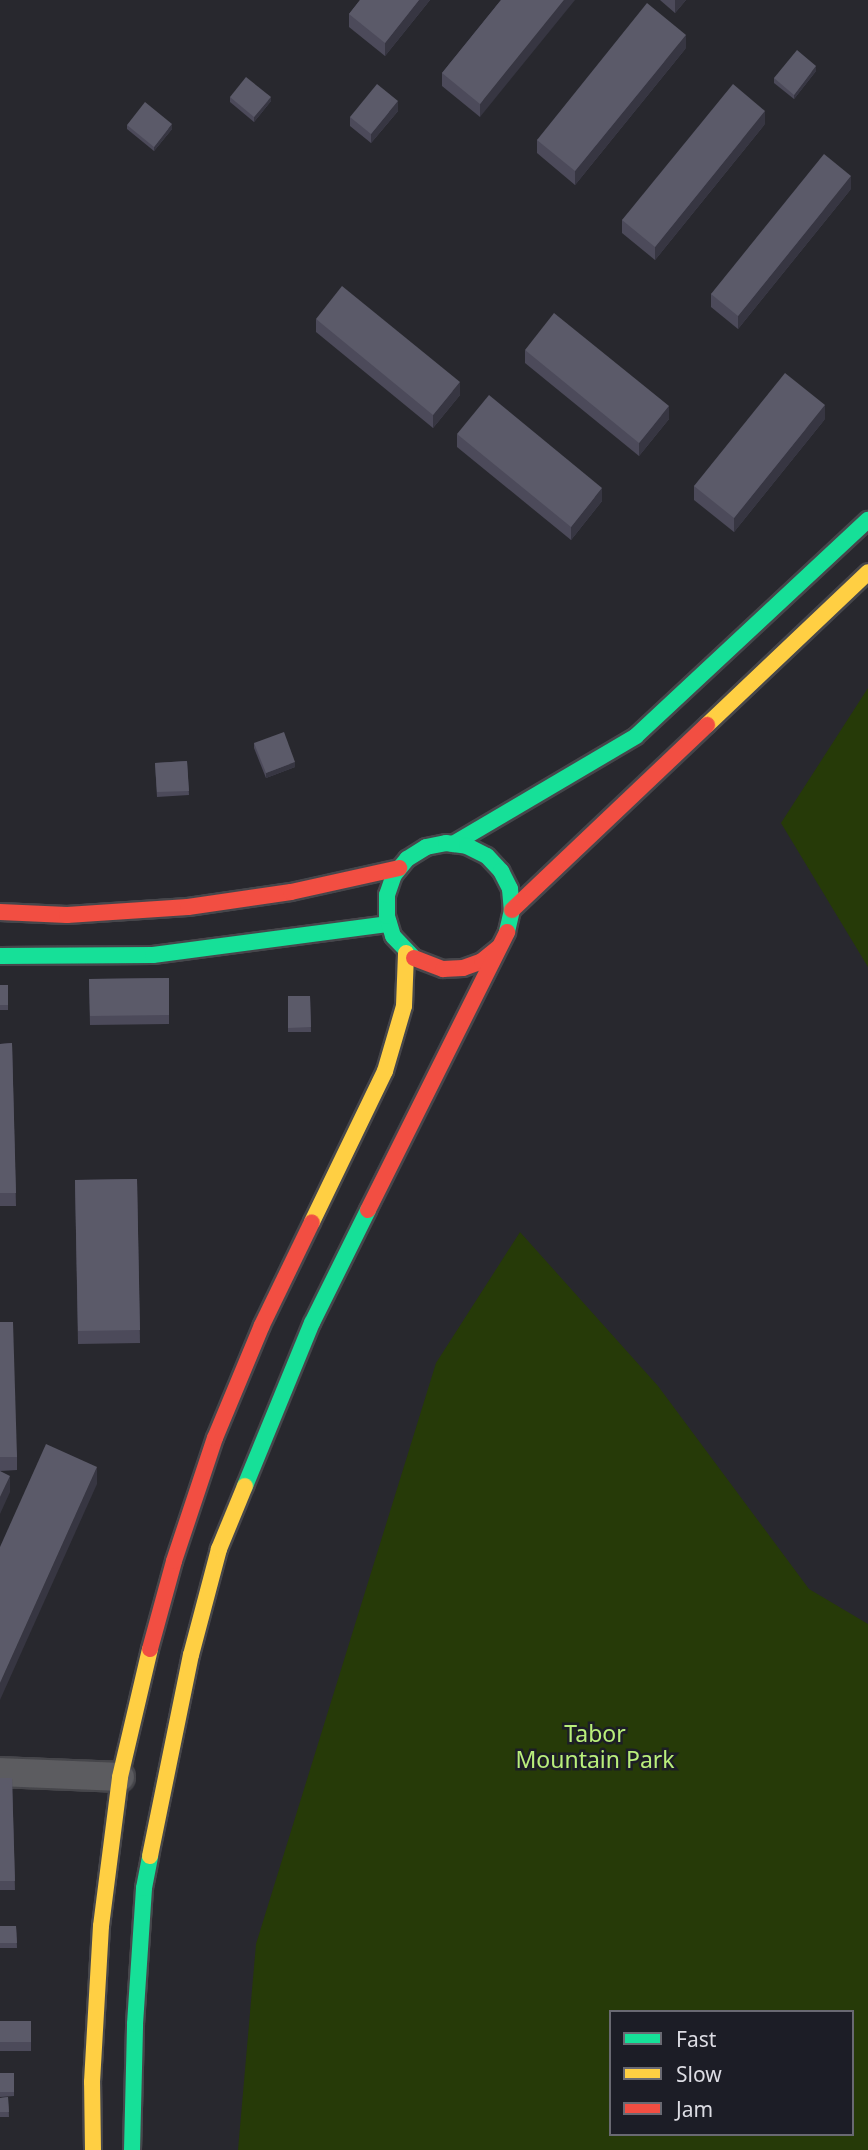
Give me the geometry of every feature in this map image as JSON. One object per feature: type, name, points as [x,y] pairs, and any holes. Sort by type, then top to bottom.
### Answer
[{"type":"street","points":[[453,844],[635,736],[868,520]]},
{"type":"street","points":[[512,910],[868,572]]},
{"type":"street","points":[[132,2150],[135,2024],[144,1888],[191,1655],[219,1549],[312,1323],[508,930],[512,910],[510,889],[501,871],[486,856],[467,846],[453,844],[426,848],[407,859],[399,868],[387,895],[389,923],[406,953],[423,964],[443,970],[463,968],[482,961],[498,948]]},
{"type":"street","points":[[0,912],[67,915],[188,907],[291,892],[399,868]]},
{"type":"street","points":[[0,956],[153,955],[389,923]]},
{"type":"street","points":[[93,2150],[92,2082],[101,1926],[121,1777],[140,1685],[174,1560],[215,1438],[262,1325],[385,1071],[404,1006],[406,953]]},
{"type":"street","points":[[0,1772],[121,1777]]},
{"type":"green space","points":[[868,688],[868,967],[781,823]]},
{"type":"green space","name":"Tabor Mountain Park","points":[[520,1232],[658,1386],[809,1589],[868,1624],[868,2150],[238,2150],[256,1944],[436,1363]]},
{"type":"building","points":[[360,0],[419,0],[385,43],[349,14]]},
{"type":"building","points":[[501,0],[564,0],[480,104],[442,73]]},
{"type":"building","points":[[647,3],[686,35],[575,171],[537,140]]},
{"type":"building","points":[[797,50],[816,66],[794,95],[774,78]]},
{"type":"building","points":[[246,77],[271,97],[254,117],[230,97]]},
{"type":"building","points":[[377,84],[398,101],[371,134],[350,117]]},
{"type":"building","points":[[733,84],[765,111],[655,247],[622,220]]},
{"type":"building","points":[[145,102],[172,124],[154,147],[127,125]]},
{"type":"building","points":[[824,154],[851,176],[738,316],[711,294]]},
{"type":"building","points":[[342,286],[460,382],[433,415],[316,319]]},
{"type":"building","points":[[554,313],[669,406],[639,443],[525,350]]},
{"type":"building","points":[[785,373],[825,405],[734,518],[694,486]]},
{"type":"building","points":[[489,395],[602,488],[571,527],[457,434]]},
{"type":"building","points":[[284,732],[295,762],[266,773],[254,743]]},
{"type":"building","points":[[187,761],[189,791],[157,792],[155,763]]},
{"type":"building","points":[[169,978],[169,1015],[90,1016],[89,979]]},
{"type":"building","points":[[0,985],[8,985],[8,1005],[0,1005]]},
{"type":"building","points":[[288,996],[310,996],[311,1027],[288,1028]]},
{"type":"building","points":[[12,1043],[16,1193],[0,1193],[0,1044]]},
{"type":"building","points":[[137,1179],[140,1330],[78,1331],[75,1180]]},
{"type":"building","points":[[0,1322],[13,1322],[17,1457],[0,1457]]},
{"type":"building","points":[[46,1444],[97,1467],[0,1683],[0,1547]]},
{"type":"building","points":[[0,1471],[10,1476],[0,1497]]},
{"type":"building","points":[[0,1778],[12,1778],[15,1881],[0,1881]]},
{"type":"building","points":[[0,1926],[16,1926],[17,1943],[0,1943]]},
{"type":"building","points":[[0,2021],[31,2021],[31,2042],[0,2042]]},
{"type":"building","points":[[0,2073],[14,2073],[14,2092],[0,2092]]},
{"type":"building","points":[[8,2097],[9,2112],[0,2112],[0,2098]]},
{"type":"traffic: fast","points":[[453,844],[636,736],[868,520]]},
{"type":"traffic: fast","points":[[414,958],[393,936],[387,916],[387,895],[394,875],[407,859],[426,847],[446,843],[467,846],[487,856],[501,871],[510,889],[512,910],[507,932]]},
{"type":"traffic: fast","points":[[0,956],[153,955],[389,924]]},
{"type":"traffic: fast","points":[[245,1486],[312,1323],[368,1210]]},
{"type":"traffic: fast","points":[[132,2150],[135,2024],[144,1888],[150,1856]]},
{"type":"traffic: slow","points":[[707,725],[868,572]]},
{"type":"traffic: slow","points":[[312,1222],[385,1071],[404,1006],[406,953]]},
{"type":"traffic: slow","points":[[150,1856],[191,1655],[219,1549],[245,1486]]},
{"type":"traffic: slow","points":[[93,2150],[92,2082],[101,1926],[120,1777],[150,1649]]},
{"type":"traffic: jam","points":[[512,910],[707,725]]},
{"type":"traffic: jam","points":[[0,912],[67,915],[188,907],[291,892],[399,868]]},
{"type":"traffic: jam","points":[[368,1210],[507,932]]},
{"type":"traffic: jam","points":[[414,958],[443,969],[463,968],[482,961],[498,948]]},
{"type":"traffic: jam","points":[[150,1649],[174,1561],[215,1438],[262,1325],[312,1222]]}]
